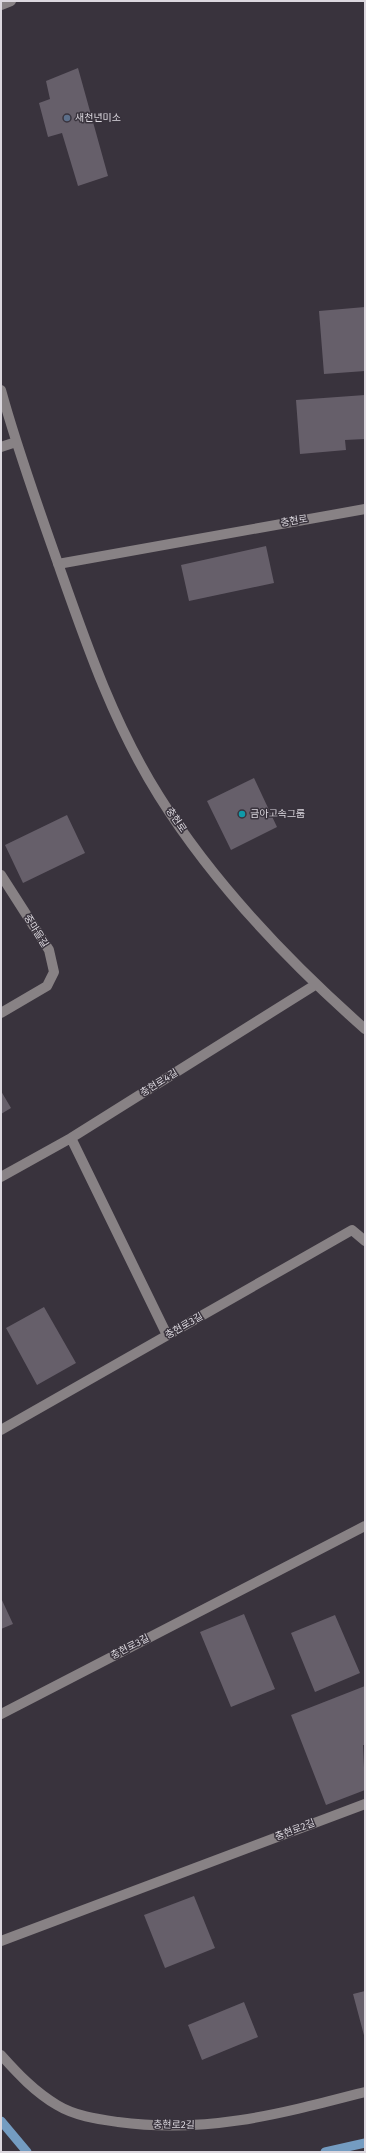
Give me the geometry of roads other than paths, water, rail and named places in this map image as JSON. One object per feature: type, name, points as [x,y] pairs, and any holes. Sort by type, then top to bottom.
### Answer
[{"type":"street","points":[[1,5],[11,1]]},
{"type":"street","name":"충현로","points":[[1,390],[16,442],[86,644],[117,721],[158,796],[195,848],[261,930],[315,985],[365,1029]]},
{"type":"street","points":[[1,447],[16,442]]},
{"type":"street","name":"충현로","points":[[58,564],[365,509]]},
{"type":"street","name":"중마을길","points":[[1,875],[49,950],[54,972],[47,986],[1,1013]]},
{"type":"street","name":"충현로4길","points":[[1,1176],[71,1138],[315,985]]},
{"type":"street","points":[[71,1138],[167,1335]]},
{"type":"street","name":"충현로3길","points":[[1,1430],[352,1230],[365,1241]]},
{"type":"street","name":"충현로3길","points":[[1,1714],[365,1526]]},
{"type":"street","name":"충현로2길","points":[[1,1941],[365,1804]]},
{"type":"street","name":"충현로2길","points":[[1,2055],[20,2077],[36,2091],[58,2106],[89,2118],[132,2124],[174,2126],[219,2124],[276,2115],[365,2092]]},
{"type":"waterway","points":[[1,2121],[27,2152]]},
{"type":"waterway","points":[[325,2152],[365,2143]]},
{"type":"place","name":"새천년미소","points":[[67,118]]},
{"type":"place","name":"금아고속그룹","points":[[242,814]]}]
